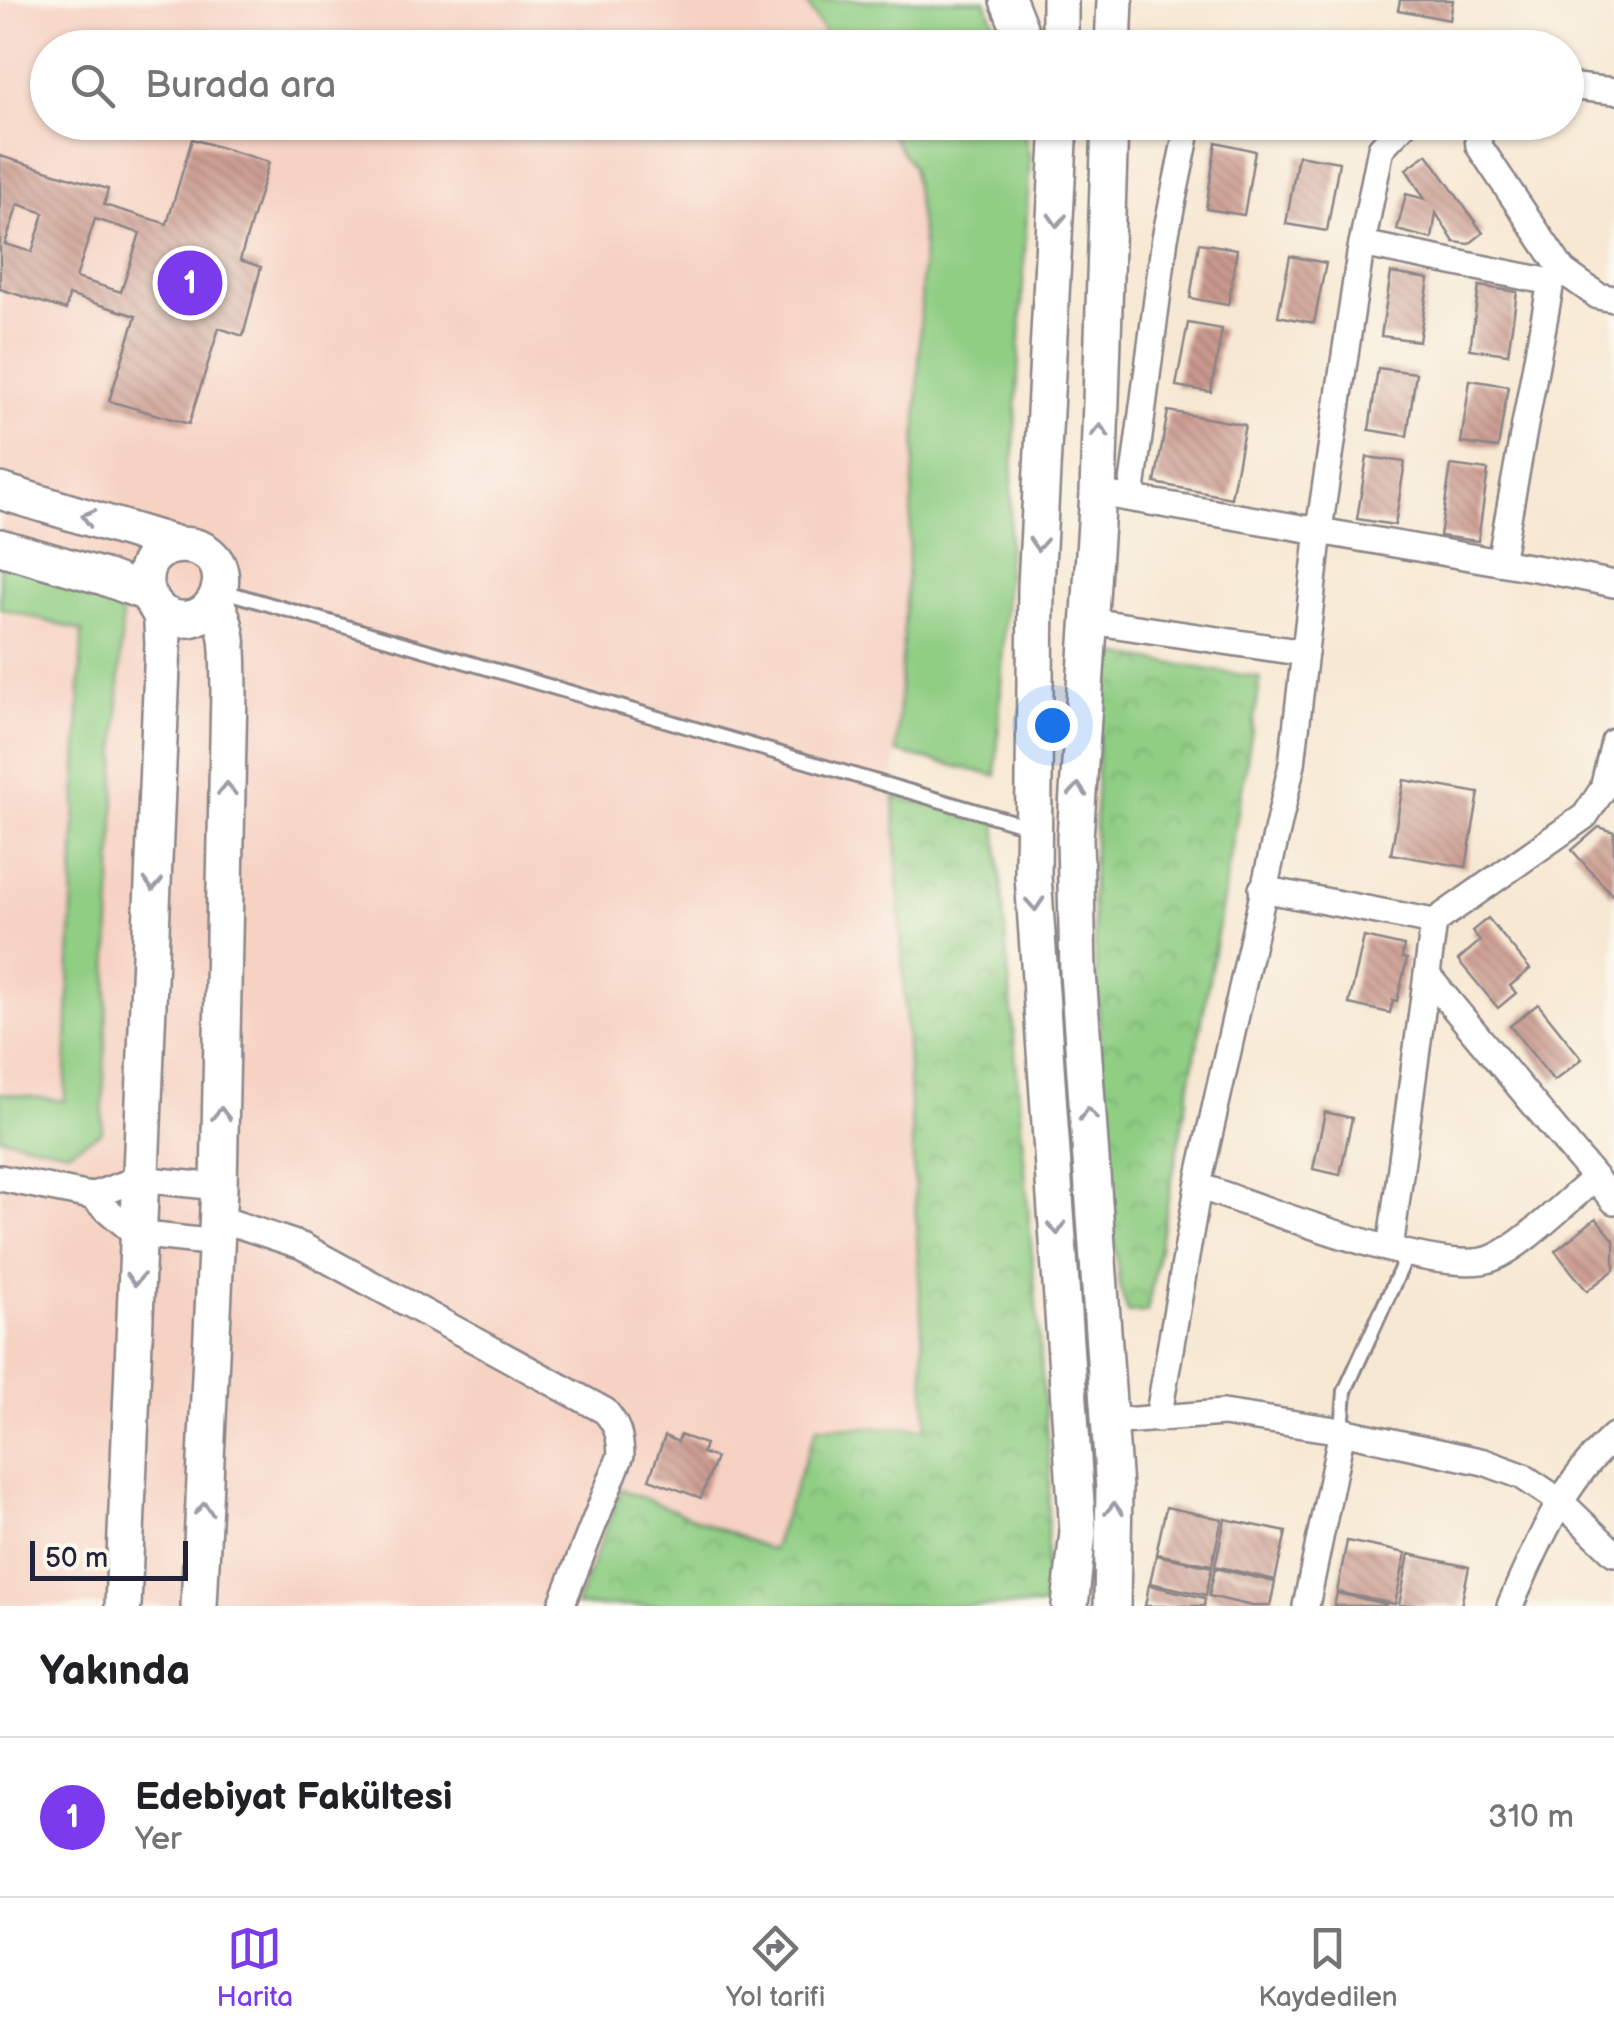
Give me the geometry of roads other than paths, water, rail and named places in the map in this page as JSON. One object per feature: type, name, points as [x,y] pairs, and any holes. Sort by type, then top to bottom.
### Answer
[{"type":"main road","points":[[1008,0],[1020,30]]},
{"type":"main road","points":[[1060,0],[1060,30]]},
{"type":"main road","points":[[1114,30],[1115,1]]},
{"type":"main road","points":[[1050,140],[1059,176]]},
{"type":"main road","points":[[1060,140],[1036,586],[1033,876],[1078,1532],[1070,1606]]},
{"type":"main road","points":[[1110,140],[1114,495],[1090,621],[1075,838],[1078,973],[1114,1489],[1112,1606]]},
{"type":"main road","points":[[0,491],[175,544],[188,544],[210,556],[220,578],[217,596],[206,611],[184,620],[104,577],[0,547]]},
{"type":"main road","points":[[123,1606],[163,643],[145,579],[150,562],[175,544]]},
{"type":"main road","points":[[199,1606],[218,1216],[229,690],[228,634],[217,596]]},
{"type":"street","points":[[1584,88],[1614,91]]},
{"type":"street","points":[[1185,140],[1114,495],[1614,584]]},
{"type":"street","points":[[1158,1418],[1198,1186],[1292,764],[1319,530],[1362,244],[1382,148],[1389,140]]},
{"type":"street","points":[[1478,140],[1557,276],[1500,562]]},
{"type":"street","points":[[1362,244],[1557,276],[1598,296],[1614,298]]},
{"type":"street","points":[[1090,621],[1305,653]]},
{"type":"street","points":[[1262,889],[1434,922],[1609,795],[1614,742]]},
{"type":"street","points":[[1399,1252],[1434,922]]},
{"type":"street","points":[[1427,975],[1614,1200]]},
{"type":"street","points":[[0,1178],[91,1196],[136,1234],[218,1216]]},
{"type":"street","points":[[1198,1186],[1399,1252],[1444,1263],[1471,1264],[1493,1258],[1595,1178]]},
{"type":"street","points":[[91,1196],[138,1179],[218,1216],[302,1246],[605,1412],[616,1422],[621,1455],[561,1606]]},
{"type":"street","points":[[1110,1422],[1224,1413],[1342,1431],[1484,1462],[1522,1476],[1561,1502],[1614,1553]]},
{"type":"street","points":[[1306,1606],[1342,1431]]},
{"type":"street","points":[[1510,1606],[1545,1525],[1591,1456],[1614,1436]]},
{"type":"lane","points":[[217,596],[1033,828]]},
{"type":"lane","points":[[1342,1431],[1346,1391],[1399,1252]]},
{"type":"place","name":"Edebiyat Fakültesi","points":[[190,283]]}]
